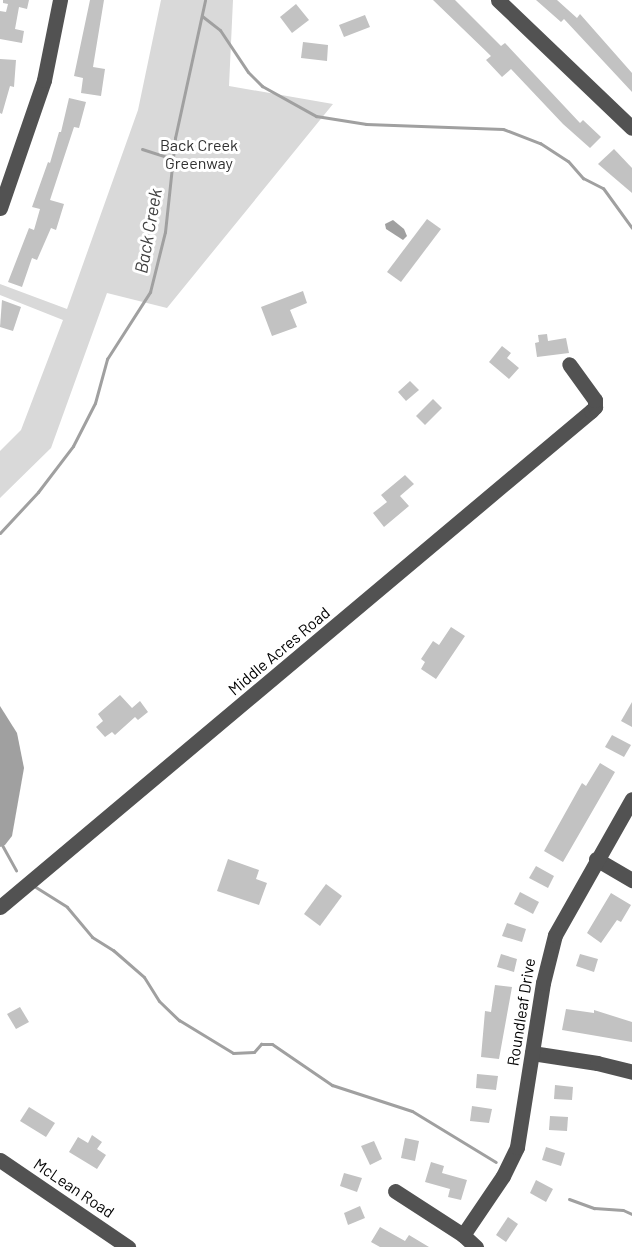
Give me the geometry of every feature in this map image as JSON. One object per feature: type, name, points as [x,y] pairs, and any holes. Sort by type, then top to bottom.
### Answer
[{"type":"street","points":[[0,208],[44,80],[60,0]]},
{"type":"street","points":[[498,0],[632,128]]},
{"type":"street","name":"Middle Acres Road","points":[[0,907],[595,407],[595,400],[569,364]]},
{"type":"street","name":"Roundleaf Drive","points":[[463,1235],[503,1176],[517,1147],[549,953],[563,917],[632,800]]},
{"type":"street","points":[[596,859],[632,880]]},
{"type":"street","points":[[532,1053],[597,1063],[632,1072]]},
{"type":"street","name":"McLean Road","points":[[0,1160],[128,1247]]},
{"type":"street","points":[[395,1191],[463,1235],[476,1247]]},
{"type":"green space","name":"Back Creek Greenway","points":[[161,0],[233,0],[229,86],[333,104],[167,308],[107,293],[51,448],[0,498],[0,451],[21,430],[63,320],[0,295],[0,284],[67,309],[138,110]]},
{"type":"shaded area","points":[[393,220],[404,229],[407,236],[403,240],[386,229],[385,224]]},
{"type":"shaded area","points":[[0,706],[17,733],[24,768],[12,836],[5,845],[0,847]]},
{"type":"building","points":[[3,0],[29,0],[27,9],[19,7],[15,29],[24,31],[22,43],[0,39],[0,11],[6,12],[8,4],[3,3]]},
{"type":"building","points":[[90,0],[104,0],[93,67],[105,69],[101,96],[81,93],[83,78],[74,76]]},
{"type":"building","points":[[433,0],[455,0],[501,46],[505,43],[580,123],[583,120],[601,137],[590,148],[563,124],[511,69],[502,77],[486,60],[491,56]]},
{"type":"building","points":[[536,0],[557,0],[577,18],[580,14],[632,73],[632,92],[564,19],[561,22]]},
{"type":"building","points":[[296,4],[309,20],[292,33],[280,17]]},
{"type":"building","points":[[365,15],[370,27],[344,37],[339,25]]},
{"type":"building","points":[[303,42],[328,45],[327,61],[301,58]]},
{"type":"building","points":[[0,59],[16,60],[14,87],[10,86],[2,114],[0,113]]},
{"type":"building","points":[[69,98],[86,102],[79,128],[74,127],[50,200],[64,204],[56,230],[51,228],[37,260],[32,258],[22,287],[8,282],[29,228],[34,230],[40,209],[32,207],[48,162],[50,163],[59,132],[61,132]]},
{"type":"building","points":[[614,149],[632,168],[632,193],[598,164]]},
{"type":"building","points":[[427,219],[441,229],[401,282],[387,272]]},
{"type":"building","points":[[303,291],[307,303],[290,310],[297,327],[272,336],[261,307]]},
{"type":"building","points":[[2,300],[21,307],[13,331],[0,327]]},
{"type":"building","points":[[547,334],[548,341],[566,338],[569,353],[537,357],[535,343],[539,342],[538,335]]},
{"type":"building","points":[[502,346],[511,353],[507,358],[519,368],[509,379],[489,362]]},
{"type":"building","points":[[410,381],[419,390],[406,401],[398,392]]},
{"type":"building","points":[[433,399],[442,408],[425,425],[416,416]]},
{"type":"building","points":[[405,475],[414,484],[400,496],[409,506],[384,527],[373,513],[387,502],[381,495]]},
{"type":"building","points":[[451,627],[465,636],[436,679],[421,669],[425,662],[421,659],[433,641],[439,645]]},
{"type":"building","points":[[120,695],[132,708],[140,701],[148,712],[138,720],[135,717],[115,735],[112,732],[105,737],[96,727],[103,721],[98,714]]},
{"type":"building","points":[[632,702],[632,727],[621,721]]},
{"type":"building","points":[[612,735],[631,745],[624,757],[605,747]]},
{"type":"building","points":[[600,763],[615,772],[563,862],[544,851],[582,783],[586,786]]},
{"type":"building","points":[[228,859],[259,870],[256,879],[267,883],[259,905],[217,891]]},
{"type":"building","points":[[536,866],[554,876],[548,888],[529,878]]},
{"type":"building","points":[[326,884],[342,896],[320,926],[304,914]]},
{"type":"building","points":[[520,892],[539,902],[533,914],[514,904]]},
{"type":"building","points":[[611,893],[631,905],[621,922],[617,920],[601,943],[587,933]]},
{"type":"building","points":[[507,923],[526,929],[522,942],[502,936]]},
{"type":"building","points":[[501,954],[517,959],[514,972],[497,967]]},
{"type":"building","points":[[580,954],[598,959],[594,972],[576,966]]},
{"type":"building","points":[[495,985],[512,987],[499,1059],[481,1057],[485,1011],[491,1012]]},
{"type":"building","points":[[20,1007],[29,1022],[16,1029],[7,1014]]},
{"type":"building","points":[[566,1009],[594,1013],[594,1010],[632,1022],[632,1042],[562,1030]]},
{"type":"building","points":[[477,1074],[498,1076],[496,1090],[476,1088]]},
{"type":"building","points":[[555,1085],[573,1087],[572,1100],[554,1099]]},
{"type":"building","points":[[472,1106],[492,1109],[489,1123],[470,1121]]},
{"type":"building","points":[[29,1107],[55,1123],[46,1137],[20,1121]]},
{"type":"building","points":[[550,1116],[568,1117],[567,1131],[549,1130]]},
{"type":"building","points":[[92,1135],[102,1142],[97,1149],[106,1155],[97,1169],[69,1152],[78,1137],[88,1143]]},
{"type":"building","points":[[405,1138],[419,1141],[415,1161],[401,1158]]},
{"type":"building","points":[[374,1141],[382,1159],[370,1165],[361,1146]]},
{"type":"building","points":[[546,1147],[565,1153],[561,1166],[542,1160]]},
{"type":"building","points":[[431,1162],[444,1166],[442,1173],[467,1180],[461,1200],[448,1197],[450,1189],[425,1182]]},
{"type":"building","points":[[344,1173],[362,1178],[357,1192],[340,1186]]},
{"type":"building","points":[[536,1180],[553,1189],[546,1202],[530,1193]]},
{"type":"building","points":[[360,1206],[365,1218],[348,1225],[344,1213]]},
{"type":"building","points":[[508,1217],[518,1224],[506,1242],[496,1235]]},
{"type":"building","points":[[380,1227],[405,1241],[409,1235],[429,1247],[380,1247],[371,1242]]},
{"type":"waterway","name":"Back Creek","points":[[0,533],[38,492],[73,446],[95,403],[107,359],[150,292],[165,232],[175,138],[205,0]]},
{"type":"waterway","points":[[202,16],[220,30],[248,72],[262,86],[316,116],[366,124],[503,129],[540,143],[568,161],[583,178],[603,188],[632,228]]},
{"type":"waterway","points":[[142,149],[173,159]]},
{"type":"waterway","points":[[2,845],[16,870]]},
{"type":"waterway","points":[[34,886],[67,907],[92,937],[113,950],[144,977],[159,1001],[179,1020],[233,1053],[254,1052],[261,1044],[272,1044],[332,1085],[412,1111],[496,1162]]},
{"type":"waterway","points":[[569,1199],[594,1208],[623,1210],[632,1214]]}]
